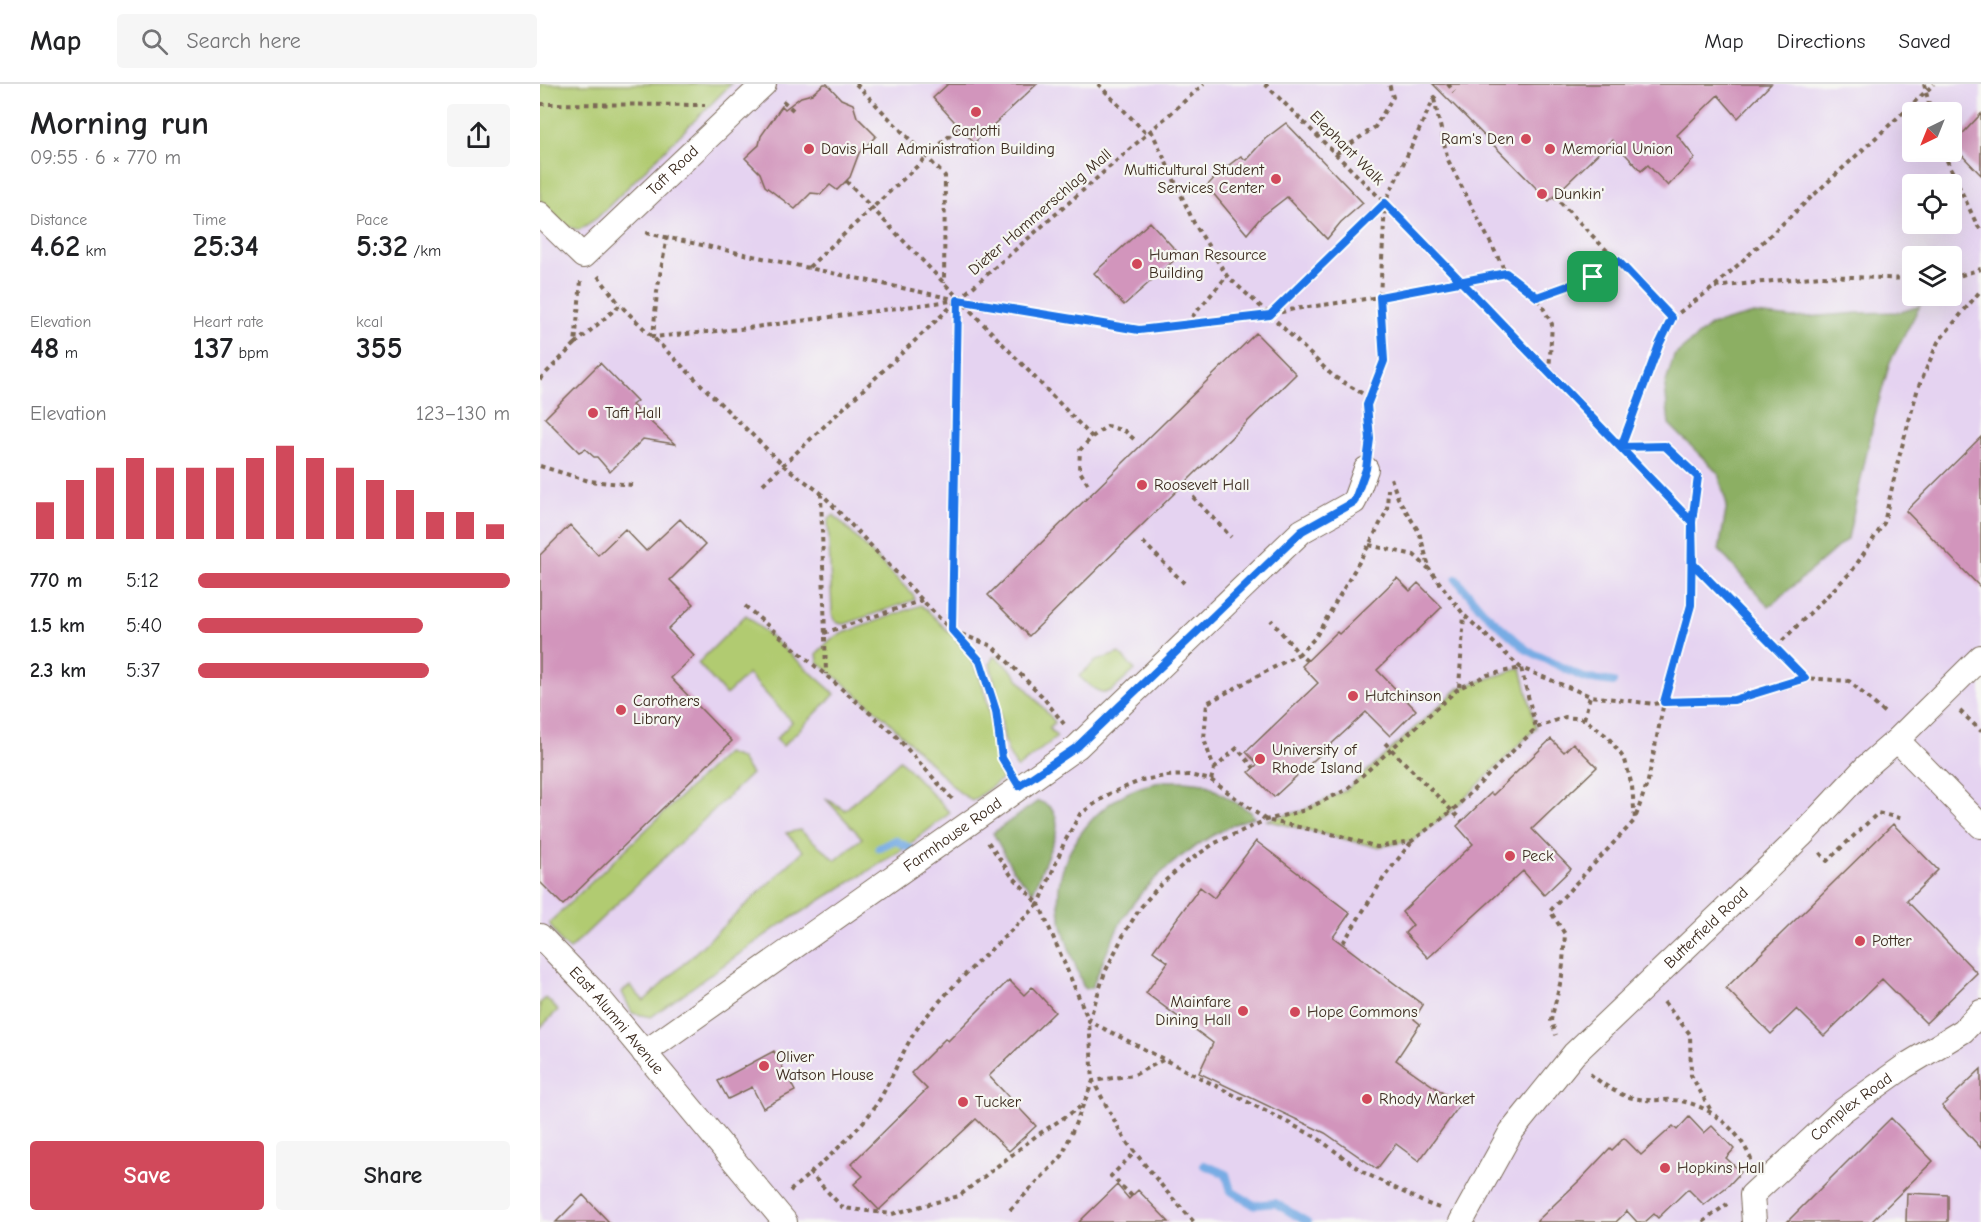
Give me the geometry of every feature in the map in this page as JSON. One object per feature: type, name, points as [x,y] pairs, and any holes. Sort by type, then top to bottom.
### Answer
[{"type":"street","name":"Taft Road","points":[[583,256],[764,84]]},
{"type":"street","points":[[540,214],[583,256]]},
{"type":"street","name":"Farmhouse Road","points":[[644,1053],[1077,747],[1302,531],[1354,502],[1366,469]]},
{"type":"street","name":"Butterfield Road","points":[[1462,1220],[1511,1132],[1574,1054],[1801,836],[1867,766],[1897,740],[1981,657]]},
{"type":"street","points":[[1897,740],[1981,826]]},
{"type":"street","name":"East Alumni Avenue","points":[[540,936],[594,992],[785,1222]]},
{"type":"street","name":"Complex Road","points":[[1752,1195],[1842,1111],[1905,1066],[1963,1031],[1981,1012]]},
{"type":"street","points":[[1752,1195],[1754,1222]]},
{"type":"path","points":[[856,84],[945,176],[944,284]]},
{"type":"path","points":[[1098,84],[1147,134]]},
{"type":"path","name":"Dieter Hammerschlag Mall","points":[[763,484],[958,300],[1204,84]]},
{"type":"path","name":"Elephant Walk","points":[[1265,84],[1385,203],[1692,522]]},
{"type":"path","points":[[1336,154],[1375,127],[1393,97],[1389,84]]},
{"type":"path","points":[[1448,84],[1454,92]]},
{"type":"path","points":[[1924,84],[1929,102]]},
{"type":"path","points":[[1710,1110],[1681,1101],[1638,1099],[1609,1089],[1588,1073],[1574,1054],[1557,1038],[1551,1020],[1562,976],[1565,934],[1550,911],[1635,820],[1648,781],[1664,702],[1691,605],[1692,522],[1698,477],[1665,446],[1621,447],[1659,345],[1672,318],[1714,287],[1934,84]]},
{"type":"path","points":[[1270,315],[1385,203],[1434,99],[1439,93]]},
{"type":"path","points":[[1434,99],[1448,160],[1506,273],[1537,297],[1552,324],[1549,372]]},
{"type":"path","points":[[540,104],[742,105]]},
{"type":"path","points":[[810,267],[959,127]]},
{"type":"path","points":[[1151,130],[1194,223],[1227,276],[1333,376],[1370,398]]},
{"type":"path","points":[[1949,162],[1981,230]]},
{"type":"path","points":[[846,181],[1092,437]]},
{"type":"path","points":[[1554,196],[1672,318]]},
{"type":"path","points":[[1366,469],[1370,439],[1367,405],[1384,361],[1380,297],[1385,203]]},
{"type":"path","points":[[613,227],[667,236],[958,300],[1139,330],[1270,315],[1506,273]]},
{"type":"path","points":[[652,337],[667,236]]},
{"type":"path","points":[[583,256],[620,305],[784,466],[821,493],[980,661],[996,711],[1002,758],[1019,786]]},
{"type":"path","points":[[575,344],[583,256]]},
{"type":"path","points":[[1537,297],[1593,277],[1618,261]]},
{"type":"path","points":[[1962,275],[1981,269]]},
{"type":"path","points":[[1185,324],[1227,276]]},
{"type":"path","points":[[1714,287],[1821,276],[1902,279]]},
{"type":"path","points":[[1776,647],[1852,571],[1884,523],[1918,388],[1938,342],[1981,290]]},
{"type":"path","points":[[652,337],[740,329],[958,300]]},
{"type":"path","points":[[952,630],[958,300]]},
{"type":"path","points":[[540,380],[575,344],[620,305]]},
{"type":"path","points":[[1088,484],[1079,470],[1080,450],[1092,437],[1107,426],[1125,431],[1136,441]]},
{"type":"path","points":[[541,466],[589,481],[633,486]]},
{"type":"path","points":[[1214,769],[1204,739],[1207,703],[1299,654],[1315,638],[1388,510],[1388,470],[1398,498],[1419,532],[1430,570]]},
{"type":"path","points":[[821,493],[826,675]]},
{"type":"path","points":[[1193,496],[1231,537]]},
{"type":"path","points":[[1143,542],[1184,583]]},
{"type":"path","points":[[1369,545],[1414,555],[1430,570],[1464,615],[1521,668],[1590,696],[1654,704],[1734,700],[1805,678],[1850,681],[1888,717]]},
{"type":"path","points":[[1693,564],[1805,678]]},
{"type":"path","points":[[824,633],[924,600]]},
{"type":"path","points":[[1459,688],[1464,615]]},
{"type":"path","points":[[1271,620],[1307,662]]},
{"type":"path","points":[[952,630],[992,646],[1042,696],[1067,729]]},
{"type":"path","points":[[1089,1021],[1105,972],[1125,932],[1141,907],[1158,887],[1184,864],[1215,843],[1266,820],[1302,811],[1346,790],[1459,688],[1487,675],[1521,668]]},
{"type":"path","points":[[1521,668],[1536,728]]},
{"type":"path","points":[[1584,719],[1590,696]]},
{"type":"path","points":[[1955,705],[1981,731]]},
{"type":"path","points":[[1344,943],[1385,876],[1412,841],[1453,810],[1536,728],[1566,717],[1584,719],[1608,737],[1625,760],[1632,786],[1635,820]]},
{"type":"path","points":[[1385,743],[1462,821]]},
{"type":"path","points":[[1211,780],[1214,769],[1237,748],[1254,768]]},
{"type":"path","points":[[1194,1222],[1125,1140],[1093,1081],[1089,1021],[1039,904],[1064,843],[1080,814],[1096,801],[1142,780],[1189,775],[1211,780],[1266,820],[1377,847],[1412,841]]},
{"type":"path","points":[[1815,848],[1827,861],[1878,813],[1904,819]]},
{"type":"path","points":[[1663,1000],[1690,1034],[1691,1075],[1710,1110],[1746,1145],[1756,1173],[1752,1195],[1735,1198],[1703,1222]]},
{"type":"path","points":[[1089,1021],[1316,1137],[1363,1172],[1462,1220]]},
{"type":"path","points":[[1093,1081],[1134,1075],[1164,1060]]},
{"type":"path","points":[[1010,1210],[1062,1156],[1093,1081]]},
{"type":"path","points":[[809,1172],[843,1208],[891,1214],[959,1197],[1036,1136],[1081,1106]]},
{"type":"path","points":[[1132,1196],[1111,1176],[1135,1152]]},
{"type":"shaded area","name":"University of Rhode Island","points":[[540,84],[1981,84],[1981,1222],[540,1222]]},
{"type":"green space","points":[[540,84],[731,84],[597,218],[579,230],[565,226],[540,200]]},
{"type":"green space","points":[[1920,306],[1890,362],[1875,415],[1848,538],[1769,607],[1719,550],[1727,505],[1718,473],[1669,424],[1665,386],[1674,356],[1711,325],[1754,314],[1793,318],[1901,312]]},
{"type":"green space","points":[[834,515],[914,596],[914,600],[845,624],[833,618],[828,520]]},
{"type":"green space","points":[[921,605],[965,651],[980,677],[985,692],[997,767],[1002,779],[972,801],[958,791],[886,719],[818,662],[817,653],[831,639]]},
{"type":"green space","points":[[746,615],[835,694],[783,746],[776,739],[792,722],[748,674],[726,695],[698,663]]},
{"type":"green space","points":[[1119,653],[1135,670],[1114,689],[1108,692],[1096,690],[1079,676],[1096,661]]},
{"type":"green space","points":[[993,657],[1011,670],[1055,722],[1049,728],[1057,737],[1017,768],[1008,752],[1004,738],[990,664]]},
{"type":"green space","points":[[1521,668],[1536,728],[1453,810],[1412,841],[1377,847],[1266,820],[1302,811],[1346,790],[1459,688]]},
{"type":"green space","points":[[726,753],[740,758],[751,774],[570,949],[561,943],[549,923]]},
{"type":"green space","points":[[900,760],[950,813],[901,851],[777,927],[651,1017],[632,1013],[622,992],[630,986],[644,1001],[803,851],[786,833],[800,830],[836,860],[862,838],[825,798],[845,810]]},
{"type":"green space","points":[[1164,781],[1204,783],[1251,812],[1254,817],[1228,827],[1198,845],[1155,879],[1122,920],[1092,987],[1086,989],[1068,946],[1060,917],[1059,888],[1063,870],[1070,852],[1091,820],[1121,796],[1138,788]]},
{"type":"green space","points":[[1038,801],[1052,809],[1057,828],[1033,892],[1013,870],[993,833]]},
{"type":"green space","points":[[546,998],[558,1010],[540,1028],[540,1003]]},
{"type":"building","name":"Davis Hall","points":[[827,84],[841,99],[853,104],[857,117],[876,136],[859,153],[850,177],[837,190],[830,185],[821,194],[811,193],[795,209],[765,186],[760,173],[745,158],[759,145],[761,136],[782,106],[785,109],[801,97],[812,94]]},
{"type":"building","name":"Carlotti Administration Building","points":[[948,84],[1037,84],[974,143],[933,98]]},
{"type":"building","name":"Memorial Union","points":[[1433,84],[1771,84],[1738,118],[1718,95],[1677,135],[1695,158],[1668,186],[1648,165],[1641,171],[1612,140],[1549,201]]},
{"type":"building","points":[[1981,114],[1981,175],[1962,155],[1962,134]]},
{"type":"building","name":"Multicultural Student Services Center","points":[[1286,123],[1363,203],[1341,222],[1327,239],[1287,197],[1261,217],[1247,234],[1207,186],[1220,172],[1241,156],[1246,160],[1265,139]]},
{"type":"building","name":"Human Resource Building","points":[[1150,222],[1180,255],[1124,305],[1094,273]]},
{"type":"building","name":"Roosevelt Hall","points":[[1256,333],[1296,374],[1029,636],[988,595]]},
{"type":"building","name":"Taft Hall","points":[[600,363],[637,401],[632,405],[675,444],[643,439],[610,472],[597,457],[585,449],[579,452],[545,418]]},
{"type":"building","points":[[1981,437],[1981,588],[1906,511]]},
{"type":"building","name":"Carothers Library","points":[[680,519],[705,545],[670,580],[694,604],[668,629],[694,656],[671,678],[732,741],[563,905],[540,882],[540,555],[570,525],[598,555],[625,529],[646,551]]},
{"type":"building","name":"Hutchinson","points":[[1397,578],[1410,591],[1418,583],[1442,607],[1377,670],[1416,710],[1390,736],[1366,712],[1274,797],[1249,772],[1258,764],[1246,752],[1318,683],[1302,666]]},
{"type":"building","name":"Peck","points":[[1551,739],[1564,752],[1573,743],[1597,767],[1532,829],[1571,869],[1544,895],[1523,871],[1428,958],[1405,933],[1413,925],[1402,912],[1473,844],[1457,826]]},
{"type":"building","name":"Potter","points":[[1893,824],[1938,870],[1907,901],[1977,973],[1926,1023],[1882,979],[1824,1036],[1797,1009],[1771,1034],[1726,988]]},
{"type":"building","name":"Hope Commons","points":[[1256,841],[1350,913],[1333,937],[1423,1005],[1414,1019],[1420,1024],[1396,1060],[1460,1105],[1419,1161],[1396,1144],[1377,1169],[1325,1133],[1199,1073],[1213,1043],[1146,993],[1168,962],[1153,951],[1200,887],[1214,898]]},
{"type":"building","name":"Tucker","points":[[1009,980],[1024,995],[1032,987],[1055,1012],[989,1076],[1036,1126],[1009,1151],[976,1119],[879,1210],[854,1184],[863,1176],[851,1164],[927,1089],[911,1073],[945,1039],[948,1041]]},
{"type":"building","name":"Oliver Watson House","points":[[774,1051],[795,1091],[763,1108],[752,1087],[728,1099],[718,1081]]},
{"type":"building","points":[[1981,1069],[1981,1148],[1942,1106]]},
{"type":"building","name":"Hopkins Hall","points":[[1689,1117],[1704,1133],[1712,1126],[1734,1149],[1726,1158],[1741,1172],[1704,1205],[1688,1189],[1658,1218],[1654,1214],[1645,1222],[1637,1222],[1627,1211],[1616,1222],[1536,1222],[1610,1148],[1612,1150],[1624,1138],[1641,1155],[1673,1126],[1677,1130]]},
{"type":"building","points":[[1891,1118],[1933,1161],[1871,1222],[1787,1222]]},
{"type":"building","points":[[1117,1185],[1129,1199],[1138,1190],[1169,1222],[1079,1222]]},
{"type":"building","points":[[1907,1193],[1948,1195],[1948,1222],[1906,1222]]},
{"type":"building","points":[[583,1195],[609,1222],[556,1222]]},
{"type":"waterway","points":[[1456,579],[1483,611],[1527,650],[1584,678],[1613,682]]},
{"type":"waterway","points":[[879,848],[895,840],[911,849]]},
{"type":"waterway","points":[[1204,1165],[1226,1174],[1231,1191],[1254,1205],[1275,1203],[1307,1222]]},
{"type":"place","name":"Carlotti Administration Building","points":[[976,112]]},
{"type":"place","name":"Ram's Den","points":[[1526,139]]},
{"type":"place","name":"Davis Hall","points":[[809,149]]},
{"type":"place","name":"Memorial Union","points":[[1550,149]]},
{"type":"place","name":"Multicultural Student Services Center","points":[[1276,179]]},
{"type":"place","name":"Dunkin'","points":[[1542,194]]},
{"type":"place","name":"Human Resource Building","points":[[1137,264]]},
{"type":"place","name":"Taft Hall","points":[[593,413]]},
{"type":"place","name":"Roosevelt Hall","points":[[1142,485]]},
{"type":"place","name":"Hutchinson","points":[[1353,696]]},
{"type":"place","name":"Carothers Library","points":[[621,710]]},
{"type":"place","name":"University of Rhode Island","points":[[1260,759]]},
{"type":"place","name":"Peck","points":[[1510,856]]},
{"type":"place","name":"Potter","points":[[1860,941]]},
{"type":"place","name":"Mainfare Dining Hall","points":[[1243,1011]]},
{"type":"place","name":"Hope Commons","points":[[1295,1012]]},
{"type":"place","name":"Oliver Watson House","points":[[764,1066]]},
{"type":"place","name":"Rhody Market","points":[[1367,1099]]},
{"type":"place","name":"Tucker","points":[[963,1102]]},
{"type":"place","name":"Hopkins Hall","points":[[1665,1168]]},
{"type":"route","points":[[1593,277],[1537,297],[1506,273],[1462,282],[1380,297],[1384,361],[1367,405],[1370,439],[1366,469],[1354,502],[1302,531],[1077,747],[1019,786],[1002,758],[996,711],[980,661],[952,630],[958,300],[1139,330],[1270,315],[1385,203],[1462,282],[1621,447],[1692,522],[1693,564],[1805,678],[1734,700],[1664,702],[1691,605],[1692,522],[1698,477],[1665,446],[1621,447],[1659,345],[1672,318],[1618,261],[1593,277]]}]
